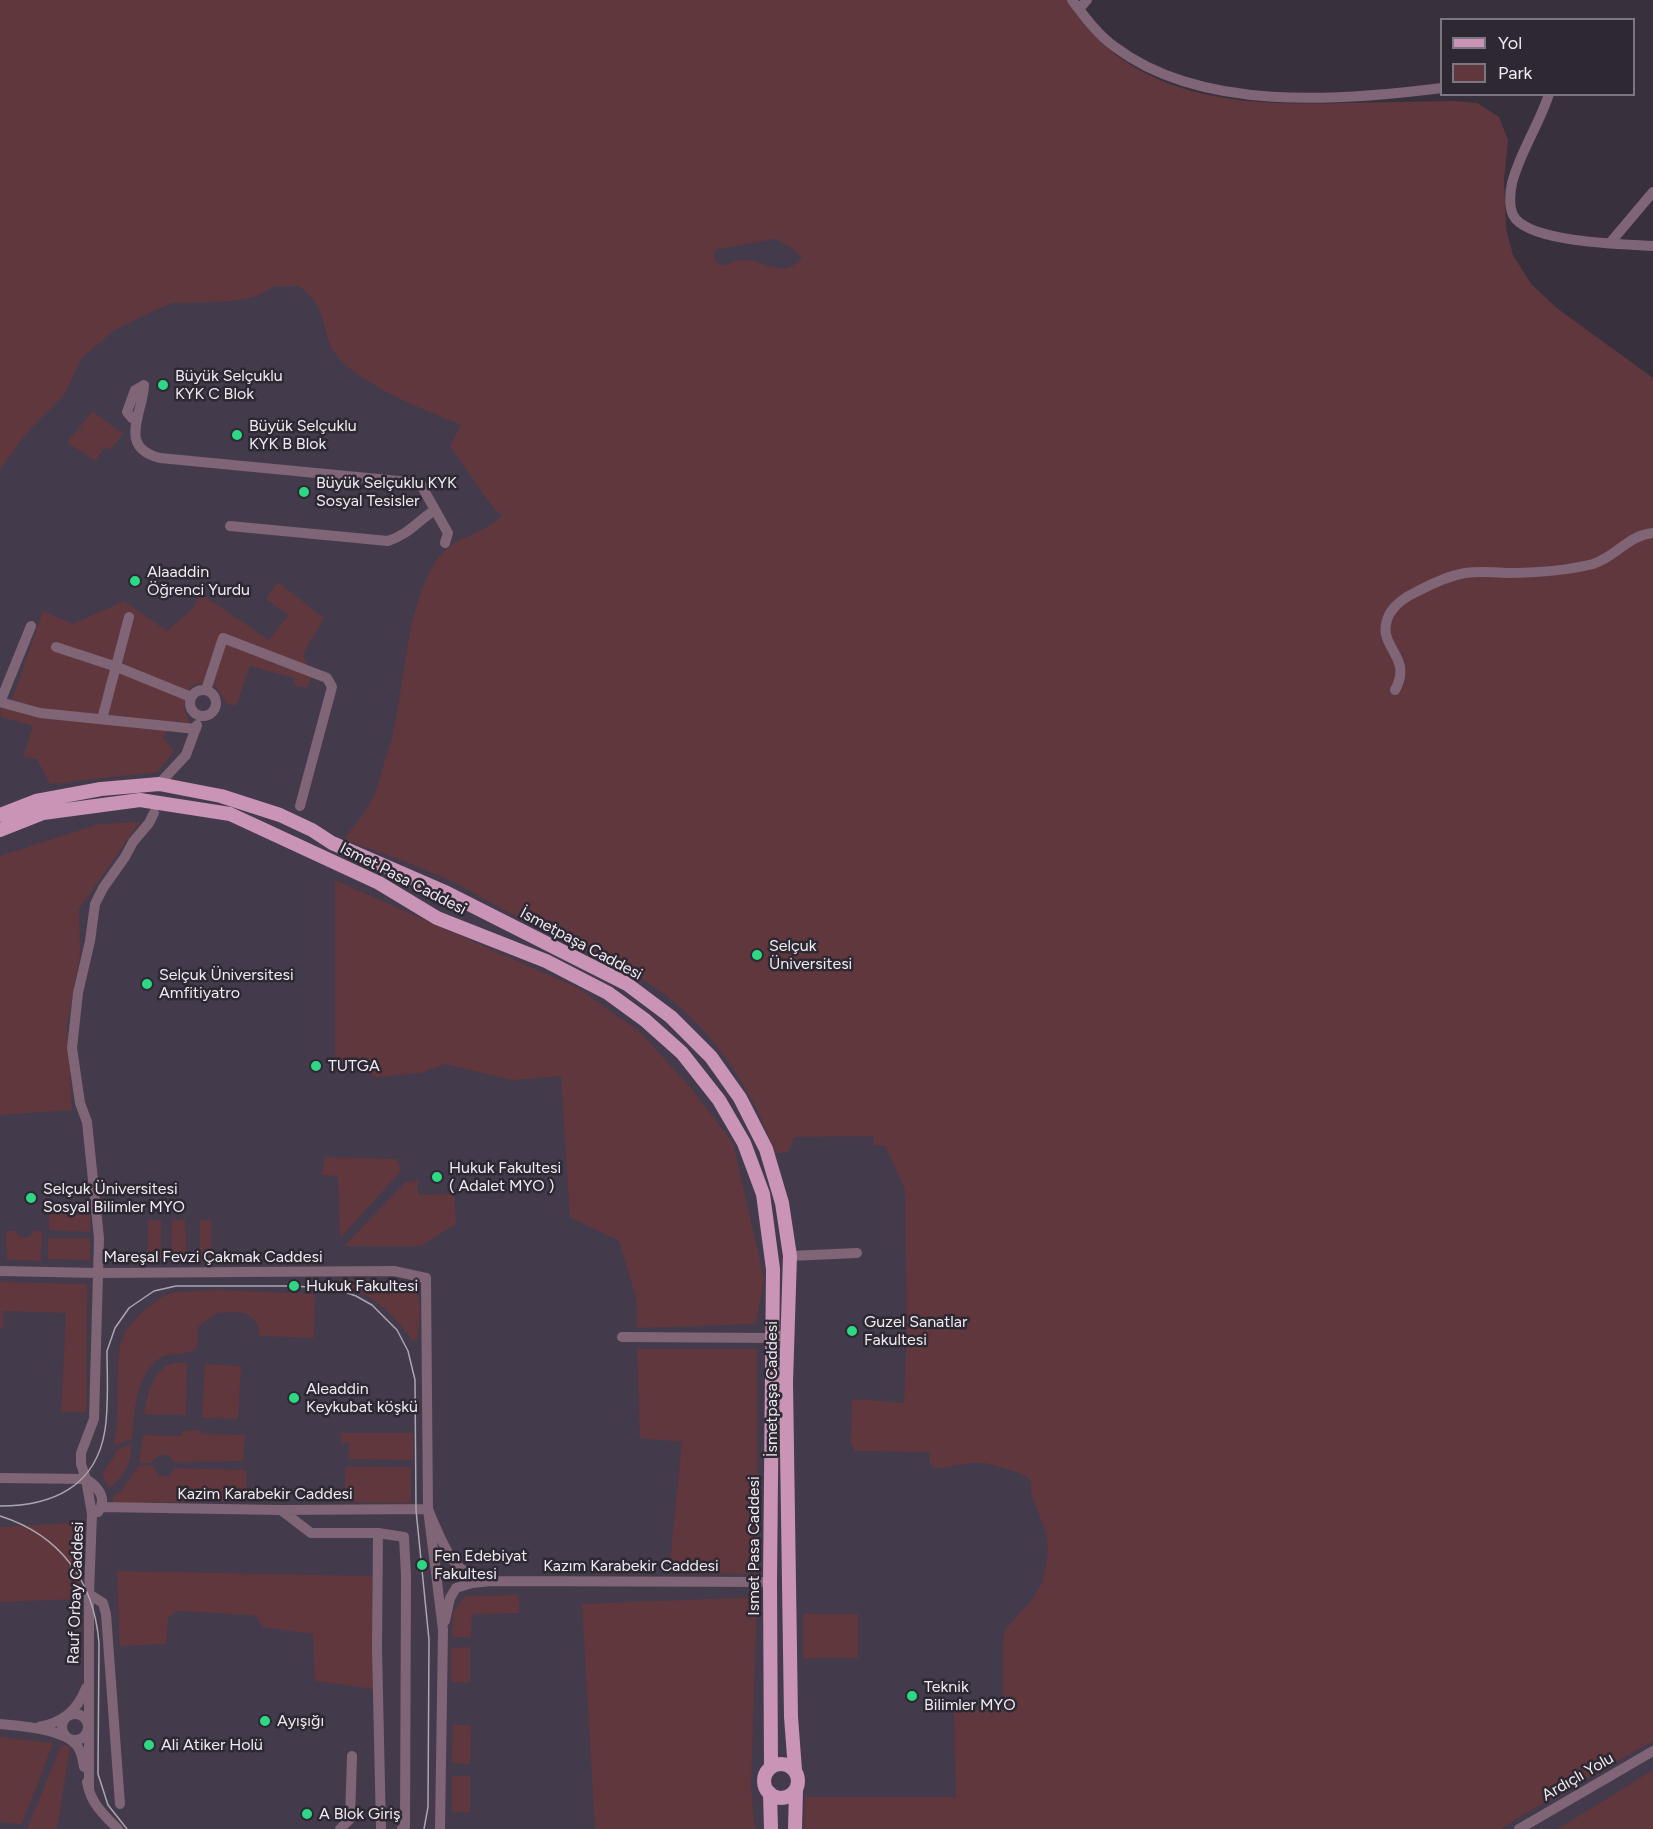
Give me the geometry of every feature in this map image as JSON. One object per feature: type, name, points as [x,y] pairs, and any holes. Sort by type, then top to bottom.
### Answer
[{"type":"main road","name":"İsmetpaşa Caddesi","points":[[0,815],[36,801],[101,789],[159,784],[221,796],[280,815],[312,830],[332,843],[456,897],[627,984],[670,1017],[711,1057],[740,1098],[766,1149],[782,1203],[790,1256],[786,1382],[791,1717],[795,1770]]},
{"type":"main road","name":"Ismet Pasa Caddesi","points":[[0,830],[44,813],[140,800],[230,814],[379,883],[444,921],[546,961],[608,993],[645,1020],[682,1053],[719,1100],[744,1143],[763,1194],[773,1269],[771,1767]]},
{"type":"main road","points":[[430,914],[431,899],[438,892],[443,891]]},
{"type":"main road","points":[[444,921],[457,912],[459,903],[456,897]]},
{"type":"main road","points":[[771,1829],[770,1793],[765,1783],[767,1772],[771,1767],[786,1764],[795,1770],[798,1782],[795,1829]]},
{"type":"main road","points":[[770,1793],[787,1797],[796,1790]]},
{"type":"street","points":[[1087,0],[1075,4],[1114,47],[1182,82],[1217,91],[1314,98],[1440,88]]},
{"type":"street","points":[[1548,96],[1532,130],[1512,183],[1510,205],[1514,217],[1535,231],[1558,237],[1653,246]]},
{"type":"street","points":[[1610,243],[1653,192]]},
{"type":"street","points":[[137,416],[135,429],[140,447],[148,454],[160,458],[420,483],[448,533],[445,543]]},
{"type":"street","points":[[230,526],[388,541],[400,537],[435,510]]},
{"type":"street","points":[[1395,690],[1401,679],[1402,670],[1386,638],[1385,626],[1395,607],[1405,597],[1436,581],[1467,573],[1527,572],[1597,563],[1637,536],[1653,532]]},
{"type":"street","points":[[102,719],[129,616]]},
{"type":"street","points":[[31,626],[0,702],[40,713],[196,729]]},
{"type":"street","points":[[206,690],[224,638],[327,678],[333,687],[300,806]]},
{"type":"street","points":[[56,647],[117,667],[191,697]]},
{"type":"street","points":[[198,690],[206,690],[216,698],[216,707],[209,714],[200,716],[191,709],[191,697],[198,690]]},
{"type":"street","points":[[159,784],[186,755],[200,716]]},
{"type":"street","points":[[92,1515],[81,1464],[81,1453],[94,1419],[99,1238],[87,1122],[80,1103],[72,1048],[75,1014],[95,904],[103,888],[154,813]]},
{"type":"street","points":[[319,856],[332,843]]},
{"type":"street","points":[[790,1256],[857,1253]]},
{"type":"street","name":"Mareşal Fevzi Çakmak Caddesi","points":[[0,1271],[98,1273],[394,1271],[426,1278],[428,1509]]},
{"type":"street","points":[[622,1337],[772,1338],[788,1334]]},
{"type":"street","points":[[0,1478],[86,1479]]},
{"type":"street","name":"Rauf Orbay Caddesi","points":[[86,1479],[99,1488],[102,1500],[102,1507],[92,1515],[89,1594],[88,1789]]},
{"type":"street","name":"Kazim Karabekir Caddesi","points":[[102,1507],[281,1510],[428,1509]]},
{"type":"street","points":[[428,1509],[462,1577],[450,1598],[443,1630]]},
{"type":"street","points":[[428,1509],[443,1630],[440,1829]]},
{"type":"street","points":[[281,1510],[311,1533],[378,1533],[404,1537],[406,1575],[405,1827],[402,1829]]},
{"type":"street","points":[[378,1533],[377,1648],[381,1829]]},
{"type":"street","points":[[450,1563],[480,1578],[492,1581],[472,1583],[447,1590],[437,1582],[436,1573],[441,1565],[450,1563]]},
{"type":"street","name":"Kazım Karabekir Caddesi","points":[[492,1581],[770,1582]]},
{"type":"street","points":[[89,1594],[103,1603],[106,1614],[118,1698],[120,1804]]},
{"type":"street","points":[[89,1682],[80,1702],[67,1716],[62,1727],[64,1734],[80,1749],[93,1802],[118,1829]]},
{"type":"street","points":[[0,1724],[36,1728],[71,1739],[82,1737],[88,1727],[82,1716],[75,1714],[53,1724],[36,1728]]},
{"type":"street","name":"Ardıçlı Yolu","points":[[1519,1829],[1653,1751]]},
{"type":"street","points":[[340,1829],[350,1819],[352,1756]]},
{"type":"shaded area","name":"Selçuk Üniversitesi","points":[[0,0],[1047,0],[1653,1166],[1653,1829],[0,1829]]},
{"type":"green space","name":"Selçuk Üniversitesi","points":[[0,0],[1067,0],[1096,36],[1116,55],[1168,83],[1197,92],[1255,102],[1315,104],[1454,101],[1477,103],[1499,117],[1508,140],[1504,180],[1506,229],[1513,255],[1531,284],[1558,309],[1653,378],[1653,1741],[1501,1829],[804,1829],[805,1797],[956,1797],[954,1710],[1003,1710],[1005,1630],[1034,1597],[1042,1583],[1048,1551],[1046,1533],[1031,1493],[1031,1482],[1026,1476],[985,1463],[970,1463],[936,1469],[930,1464],[929,1452],[855,1451],[851,1444],[852,1399],[904,1403],[907,1330],[905,1190],[885,1145],[874,1146],[873,1136],[795,1137],[788,1152],[775,1153],[755,1105],[727,1060],[693,1019],[653,986],[606,958],[514,915],[451,881],[344,839],[367,808],[378,785],[393,732],[408,642],[418,600],[426,580],[436,561],[451,546],[487,527],[502,515],[494,509],[450,446],[461,425],[390,394],[354,372],[331,347],[320,311],[309,295],[300,286],[274,286],[258,296],[235,301],[173,303],[113,331],[82,358],[64,395],[29,430],[0,469]],"holes":[[[775,239],[793,249],[802,258],[788,268],[743,260],[720,265],[714,259],[714,254],[718,249]]]},
{"type":"green space","points":[[92,411],[123,434],[110,450],[105,447],[95,461],[67,442],[79,429],[89,436],[79,428]]},
{"type":"green space","points":[[278,582],[324,618],[303,654],[311,678],[307,688],[294,685],[294,678],[250,666],[236,706],[226,703],[216,686],[202,683],[191,686],[184,708],[191,725],[176,721],[163,737],[174,752],[157,772],[50,784],[37,759],[23,757],[33,726],[1,717],[0,709],[14,695],[43,611],[73,624],[124,601],[167,631],[192,609],[201,594],[269,640],[289,615],[266,599]]},
{"type":"green space","points":[[140,822],[79,909],[80,955],[67,1025],[72,1110],[0,1115],[0,856],[99,824]]},
{"type":"green space","points":[[335,880],[578,988],[640,1032],[690,1087],[733,1143],[764,1278],[756,1324],[637,1328],[637,1301],[619,1241],[570,1217],[561,1076],[512,1080],[445,1064],[421,1073],[377,1077],[335,1062]]},
{"type":"green space","points":[[325,1157],[397,1159],[401,1171],[340,1238],[338,1176],[322,1175]]},
{"type":"green space","points":[[419,1181],[417,1190],[419,1195],[454,1194],[456,1224],[421,1246],[344,1246],[406,1182]]},
{"type":"green space","points":[[49,1214],[90,1215],[90,1232],[49,1230]]},
{"type":"green space","points":[[148,1220],[161,1220],[161,1260],[148,1261]]},
{"type":"green space","points":[[172,1220],[185,1220],[187,1260],[171,1260]]},
{"type":"green space","points":[[200,1220],[211,1220],[211,1260],[200,1261]]},
{"type":"green space","points":[[6,1231],[15,1231],[21,1238],[31,1236],[33,1231],[42,1231],[41,1261],[7,1260]]},
{"type":"green space","points":[[48,1238],[90,1238],[90,1260],[48,1259]]},
{"type":"green space","points":[[338,1279],[394,1282],[412,1288],[417,1294],[420,1305],[417,1340],[412,1340],[381,1305],[339,1285]]},
{"type":"green space","points":[[0,1282],[87,1284],[86,1412],[61,1412],[66,1313],[3,1311],[3,1328],[0,1328]]},
{"type":"green space","points":[[218,1290],[315,1294],[314,1338],[259,1336],[255,1321],[247,1314],[217,1313],[198,1327],[198,1343],[195,1349],[191,1352],[164,1356],[151,1366],[137,1395],[132,1439],[113,1446],[117,1427],[118,1361],[120,1346],[126,1330],[143,1311],[165,1295]]},
{"type":"green space","points":[[637,1349],[757,1349],[758,1574],[669,1573],[682,1442],[640,1438]]},
{"type":"green space","points":[[172,1363],[187,1363],[186,1415],[144,1414],[152,1384],[160,1371]]},
{"type":"green space","points":[[205,1364],[241,1366],[238,1419],[202,1418]]},
{"type":"green space","points":[[201,1430],[201,1434],[245,1435],[243,1461],[174,1462],[169,1456],[164,1455],[157,1457],[151,1463],[139,1463],[143,1435],[182,1436],[182,1431]]},
{"type":"green space","points":[[341,1433],[413,1433],[413,1460],[349,1459],[349,1443],[341,1443]]},
{"type":"green space","points":[[131,1444],[126,1469],[109,1488],[102,1474],[117,1450]]},
{"type":"green space","points":[[138,1466],[153,1466],[163,1477],[170,1475],[174,1468],[246,1470],[247,1501],[113,1503],[113,1497],[122,1490]]},
{"type":"green space","points":[[345,1467],[411,1467],[411,1503],[340,1502],[340,1490],[345,1489]]},
{"type":"green space","points":[[83,1522],[79,1599],[0,1602],[0,1527]]},
{"type":"green space","points":[[117,1571],[372,1576],[374,1689],[315,1681],[313,1634],[263,1627],[255,1615],[177,1611],[168,1618],[166,1644],[120,1646]]},
{"type":"green space","points":[[519,1595],[519,1613],[472,1614],[471,1637],[452,1637],[453,1612],[465,1596]]},
{"type":"green space","points":[[757,1597],[751,1788],[755,1829],[595,1829],[582,1604]]},
{"type":"green space","points":[[803,1614],[858,1614],[858,1658],[803,1658]]},
{"type":"green space","points":[[470,1647],[470,1682],[451,1682],[451,1648]]},
{"type":"green space","points":[[453,1725],[471,1725],[470,1764],[452,1763]]},
{"type":"green space","points":[[0,1737],[53,1743],[22,1824],[0,1822]]},
{"type":"green space","points":[[61,1746],[70,1746],[57,1829],[27,1829]]},
{"type":"green space","points":[[1653,1770],[1653,1829],[1558,1829]]},
{"type":"green space","points":[[452,1776],[470,1776],[470,1812],[452,1812]]},
{"type":"tram line","points":[[0,1506],[19,1505],[54,1497],[82,1479],[92,1466],[100,1450],[105,1430],[107,1351],[115,1328],[129,1308],[154,1291],[176,1286],[294,1286],[336,1289],[372,1305],[397,1330],[408,1351],[415,1380],[416,1510],[429,1640],[428,1807],[424,1829]]},
{"type":"tram line","points":[[0,1516],[21,1524],[56,1548],[70,1563],[90,1600],[99,1643],[98,1774],[108,1805],[127,1829]]},
{"type":"place","name":"Büyük Selçuklu KYK C Blok","points":[[163,385]]},
{"type":"place","name":"Büyük Selçuklu KYK B Blok","points":[[237,435]]},
{"type":"place","name":"Büyük Selçuklu KYK Sosyal Tesisler","points":[[304,492]]},
{"type":"place","name":"Alaaddin Öğrenci Yurdu","points":[[135,581]]},
{"type":"place","name":"Selçuk Üniversitesi","points":[[757,955]]},
{"type":"place","name":"Selçuk Üniversitesi Amfitiyatro","points":[[147,984]]},
{"type":"place","name":"TUTGA","points":[[316,1066]]},
{"type":"place","name":"Hukuk Fakultesi ( Adalet MYO )","points":[[437,1177]]},
{"type":"place","name":"Selçuk Üniversitesi Sosyal Bilimler MYO","points":[[31,1198]]},
{"type":"place","name":"Hukuk Fakultesi","points":[[294,1286]]},
{"type":"place","name":"Guzel Sanatlar Fakultesi","points":[[852,1331]]},
{"type":"place","name":"Aleaddin Keykubat köşkü","points":[[294,1398]]},
{"type":"place","name":"Fen Edebiyat Fakultesi","points":[[422,1565]]},
{"type":"place","name":"Teknik Bilimler MYO","points":[[912,1696]]},
{"type":"place","name":"Ayışığı","points":[[265,1721]]},
{"type":"place","name":"Ali Atiker Holü","points":[[149,1745]]},
{"type":"place","name":"A Blok Giriş","points":[[307,1814]]}]
